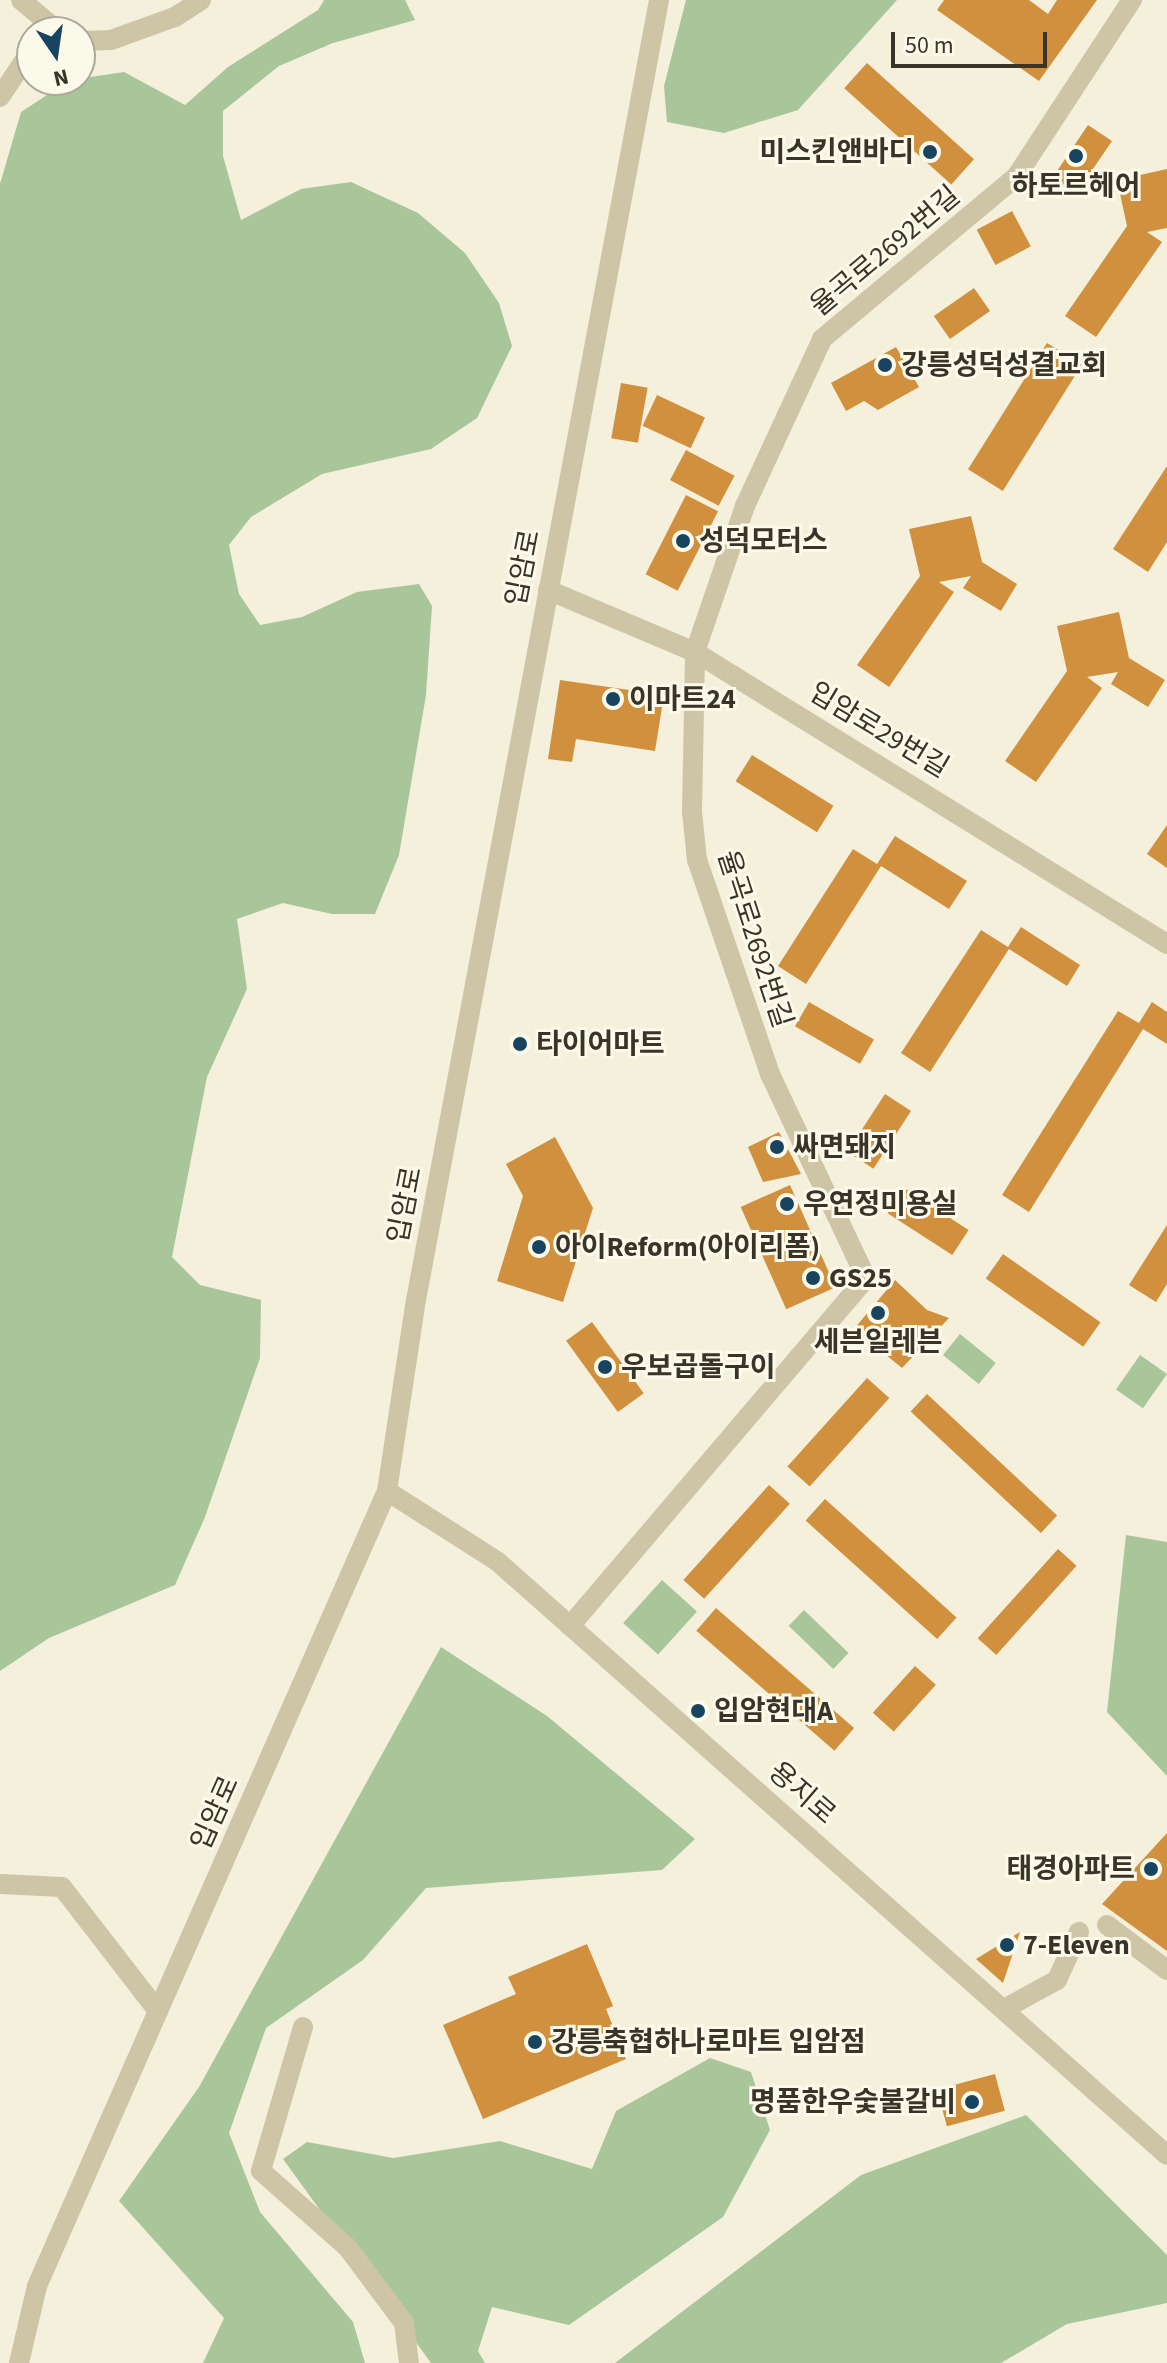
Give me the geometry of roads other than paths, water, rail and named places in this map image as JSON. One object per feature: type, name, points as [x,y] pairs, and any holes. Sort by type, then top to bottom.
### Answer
[{"type":"street","points":[[21,0],[36,16]]},
{"type":"street","points":[[96,40],[111,40],[175,17],[201,0]]},
{"type":"street","name":"입암로","points":[[19,2363],[37,2286],[387,1491],[416,1300],[659,0]]},
{"type":"street","name":"율곡로2692번길","points":[[570,1626],[866,1278],[770,1074],[697,860],[692,812],[695,652],[745,506],[822,339],[1016,177],[1132,0]]},
{"type":"street","points":[[0,97],[16,73]]},
{"type":"street","name":"입암로29번길","points":[[548,590],[695,652],[1167,944]]},
{"type":"street","name":"용지로","points":[[387,1491],[497,1561],[1167,2155]]},
{"type":"street","points":[[0,1884],[62,1887],[158,2011]]},
{"type":"street","points":[[1107,1925],[1167,1970]]},
{"type":"street","points":[[1004,2009],[1057,1980],[1079,1932]]},
{"type":"street","points":[[303,2027],[261,2171],[348,2248],[404,2323],[409,2363]]},
{"type":"place","name":"미스킨앤바디","points":[[930,152]]},
{"type":"place","name":"하토르헤어","points":[[1076,156]]},
{"type":"place","name":"강릉성덕성결교회","points":[[885,365]]},
{"type":"place","name":"성덕모터스","points":[[683,541]]},
{"type":"place","name":"이마트24","points":[[613,699]]},
{"type":"place","name":"타이어마트","points":[[520,1044]]},
{"type":"place","name":"싸면돼지","points":[[777,1147]]},
{"type":"place","name":"우연정미용실","points":[[787,1204]]},
{"type":"place","name":"아이Reform(아이리폼)","points":[[539,1247]]},
{"type":"place","name":"GS25","points":[[813,1278]]},
{"type":"place","name":"세븐일레븐","points":[[878,1313]]},
{"type":"place","name":"우보곱돌구이","points":[[605,1367]]},
{"type":"place","name":"입암현대A","points":[[698,1711]]},
{"type":"place","name":"태경아파트","points":[[1151,1869]]},
{"type":"place","name":"7-Eleven","points":[[1007,1945]]},
{"type":"place","name":"강릉축협하나로마트 입암점","points":[[535,2042]]},
{"type":"place","name":"명품한우숯불갈비","points":[[972,2102]]}]
